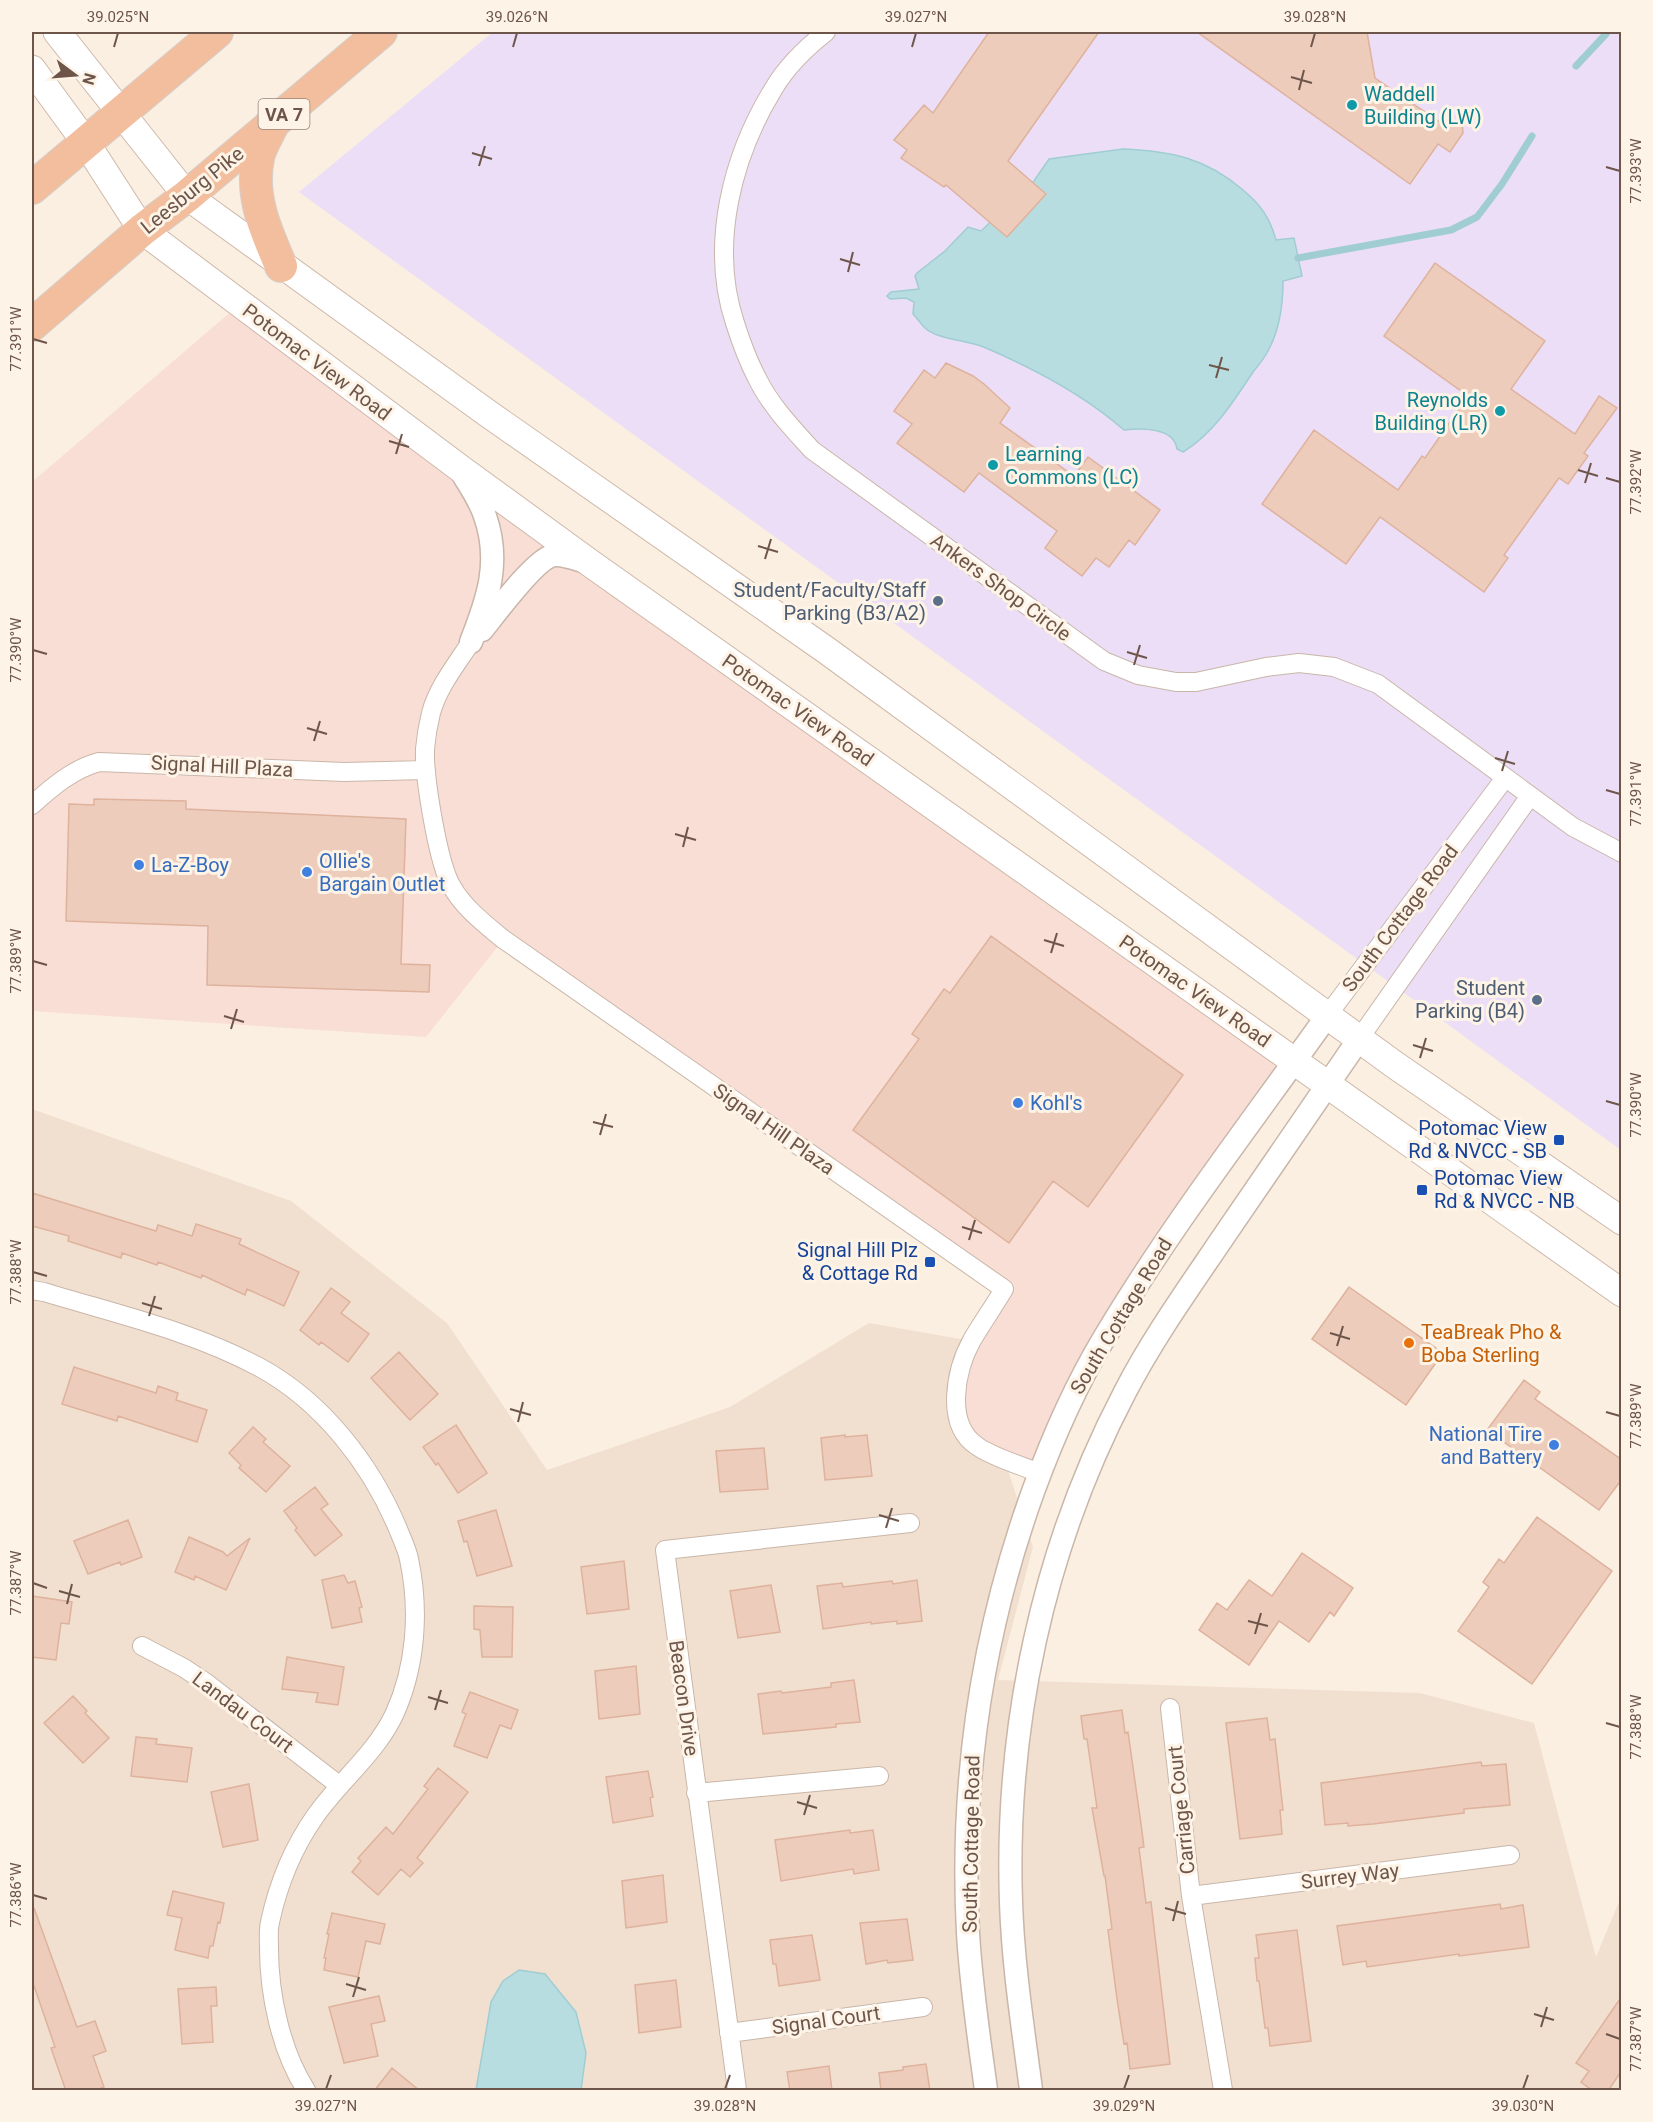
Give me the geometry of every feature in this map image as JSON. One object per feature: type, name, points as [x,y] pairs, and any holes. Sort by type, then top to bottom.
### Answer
[{"type":"highway","points":[[32,188],[217,32]]},
{"type":"highway","name":"Leesburg Pike","points":[[32,325],[142,230],[187,196],[381,32]]},
{"type":"highway","points":[[274,122],[258,157],[255,189],[263,224],[281,266]]},
{"type":"main road","points":[[57,32],[187,196],[490,415],[826,650],[1359,1039],[1622,1221]]},
{"type":"main road","name":"Potomac View Road","points":[[32,69],[86,143],[142,230],[460,469],[590,563],[1622,1293]]},
{"type":"street","name":"Ankers Shop Circle","points":[[826,32],[796,60],[774,87],[750,133],[731,190],[724,244],[726,280],[734,322],[758,380],[790,426],[812,450],[1104,661],[1138,675],[1176,682],[1196,682],[1266,667],[1299,663],[1334,667],[1378,684],[1573,827],[1622,853]]},
{"type":"street","points":[[460,469],[485,514],[491,538],[490,585],[471,642]]},
{"type":"street","points":[[471,642],[531,572],[546,558],[555,555],[564,556],[590,563]]},
{"type":"street","name":"Signal Hill Plaza","points":[[471,642],[442,687],[431,712],[425,750],[426,770],[443,868],[452,888],[482,922],[503,939],[1004,1289],[963,1360],[956,1399],[957,1413],[965,1435],[977,1446],[1040,1473]]},
{"type":"street","name":"Signal Hill Plaza","points":[[32,805],[83,766],[99,762],[344,772],[426,770]]},
{"type":"street","name":"South Cottage Road","points":[[986,2091],[968,1935],[967,1823],[971,1759],[977,1707],[1000,1596],[1040,1473],[1068,1406],[1102,1341],[1162,1247],[1327,1016],[1505,778]]},
{"type":"street","name":"South Cottage Road","points":[[1031,2091],[1014,1961],[1010,1848],[1020,1721],[1033,1648],[1051,1579],[1081,1491],[1108,1425],[1171,1313],[1359,1039],[1530,796]]},
{"type":"street","points":[[32,1290],[181,1333],[226,1350],[294,1389],[323,1416],[365,1466],[387,1505],[409,1557],[416,1623],[412,1658],[394,1714],[376,1746],[316,1815],[297,1847],[281,1885],[269,1924],[273,2003],[288,2050],[306,2091]]},
{"type":"street","name":"Beacon Drive","points":[[737,2091],[665,1550],[910,1523]]},
{"type":"street","name":"Landau Court","points":[[142,1646],[205,1682],[340,1786]]},
{"type":"street","name":"Carriage Court","points":[[1170,1708],[1191,1896],[1223,2091]]},
{"type":"street","points":[[696,1793],[879,1776]]},
{"type":"street","name":"Surrey Way","points":[[1191,1896],[1510,1855]]},
{"type":"street","name":"Signal Court","points":[[729,2033],[923,2007]]},
{"type":"shaded area","points":[[493,32],[1621,32],[1621,1150],[299,192]]},
{"type":"shaded area","points":[[240,304],[1294,1062],[1162,1247],[1040,1473],[965,1435],[959,1378],[1004,1290],[503,940],[426,1037],[32,1011],[32,482]]},
{"type":"shaded area","points":[[32,1109],[291,1201],[447,1323],[547,1470],[730,1407],[869,1323],[972,1341],[1004,1458],[1033,1547],[998,1680],[1420,1693],[1534,1723],[1596,1957],[1621,1897],[1621,2090],[32,2090]]},
{"type":"water","points":[[1123,149],[1172,154],[1187,158],[1229,179],[1260,207],[1268,218],[1276,240],[1294,238],[1302,276],[1283,281],[1278,324],[1273,341],[1264,358],[1213,426],[1194,445],[1183,452],[1177,449],[1170,436],[1156,430],[1124,430],[1092,405],[1058,383],[1022,365],[979,345],[931,332],[913,314],[914,302],[906,298],[890,299],[887,296],[891,292],[919,289],[915,276],[917,273],[945,251],[968,227],[981,231],[1034,181],[1049,159]]},
{"type":"water","points":[[519,1970],[545,1974],[576,2012],[586,2053],[581,2090],[476,2090],[491,2002],[503,1981]]},
{"type":"building","points":[[989,32],[1099,32],[1008,161],[1046,194],[1007,237],[946,185],[944,187],[901,158],[907,150],[894,140],[924,105],[933,113]]},
{"type":"building","name":"Waddell Building (LW)","points":[[1197,32],[1367,32],[1375,78],[1440,122],[1462,121],[1463,133],[1450,152],[1438,144],[1410,184]]},
{"type":"building","name":"Reynolds Building (LR)","points":[[1435,263],[1545,341],[1511,389],[1575,434],[1599,396],[1617,408],[1584,453],[1588,456],[1568,484],[1559,478],[1504,555],[1508,558],[1484,592],[1380,517],[1346,564],[1262,504],[1314,430],[1398,490],[1422,456],[1425,458],[1468,396],[1384,336]]},
{"type":"building","name":"Learning Commons (LC)","points":[[946,363],[984,384],[1010,408],[1000,423],[1074,476],[1088,457],[1160,510],[1135,545],[1129,540],[1109,567],[1096,558],[1082,576],[1045,548],[1057,531],[979,473],[964,492],[897,443],[912,424],[894,411],[924,370],[935,378]]},
{"type":"building","name":"Ollie's Bargain Outlet","points":[[94,799],[186,801],[186,809],[406,819],[401,964],[430,965],[429,992],[207,985],[208,926],[66,921],[69,804],[94,805]]},
{"type":"building","name":"Kohl's","points":[[991,936],[1183,1075],[1088,1207],[1053,1181],[1009,1243],[853,1130],[919,1039],[912,1034],[944,989],[950,993]]},
{"type":"building","points":[[32,1193],[156,1231],[158,1225],[192,1236],[196,1224],[241,1239],[239,1244],[299,1272],[284,1306],[247,1289],[245,1295],[202,1275],[201,1278],[158,1262],[157,1265],[122,1253],[121,1258],[68,1241],[69,1236],[32,1226]]},
{"type":"building","points":[[1349,1287],[1443,1353],[1406,1405],[1312,1339]]},
{"type":"building","points":[[331,1288],[350,1302],[341,1313],[369,1334],[348,1362],[321,1342],[319,1345],[300,1330]]},
{"type":"building","points":[[399,1352],[438,1394],[410,1420],[371,1378]]},
{"type":"building","points":[[74,1367],[156,1393],[158,1386],[178,1393],[176,1400],[207,1410],[197,1442],[118,1416],[117,1421],[62,1404]]},
{"type":"building","name":"National Tire and Battery","points":[[1524,1380],[1540,1392],[1535,1399],[1622,1460],[1622,1479],[1599,1510],[1487,1430]]},
{"type":"building","points":[[456,1425],[487,1473],[458,1493],[438,1463],[436,1465],[423,1447]]},
{"type":"building","points":[[253,1427],[266,1439],[263,1442],[290,1466],[266,1492],[239,1468],[241,1465],[229,1453]]},
{"type":"building","points":[[845,1435],[845,1437],[867,1435],[872,1476],[825,1480],[821,1438]]},
{"type":"building","points":[[764,1448],[768,1489],[720,1492],[716,1451]]},
{"type":"building","points":[[315,1487],[328,1504],[321,1509],[342,1535],[315,1556],[284,1511]]},
{"type":"building","points":[[496,1510],[512,1566],[477,1576],[467,1541],[464,1542],[458,1521]]},
{"type":"building","points":[[1537,1517],[1612,1571],[1532,1684],[1458,1631],[1489,1587],[1483,1582],[1499,1559],[1504,1563]]},
{"type":"building","points":[[128,1520],[142,1557],[121,1565],[120,1562],[88,1574],[74,1541]]},
{"type":"building","points":[[189,1537],[227,1556],[250,1538],[226,1590],[195,1576],[194,1580],[175,1572]]},
{"type":"building","points":[[1302,1553],[1353,1588],[1334,1616],[1330,1612],[1309,1642],[1279,1621],[1249,1665],[1199,1630],[1217,1603],[1227,1610],[1249,1580],[1272,1596]]},
{"type":"building","points":[[624,1561],[629,1609],[587,1614],[581,1567]]},
{"type":"building","points":[[344,1575],[348,1583],[355,1581],[362,1607],[359,1608],[362,1622],[332,1628],[322,1580]]},
{"type":"building","points":[[917,1580],[922,1621],[897,1624],[897,1621],[871,1624],[871,1622],[823,1629],[817,1586],[842,1583],[843,1587],[892,1581],[893,1584]]},
{"type":"building","points":[[771,1585],[780,1632],[738,1638],[730,1591]]},
{"type":"building","points":[[32,1596],[72,1602],[69,1624],[61,1623],[56,1660],[32,1657]]},
{"type":"building","points":[[474,1606],[513,1607],[512,1657],[482,1657],[480,1630],[474,1629]]},
{"type":"building","points":[[287,1657],[344,1667],[338,1705],[316,1702],[318,1693],[282,1689]]},
{"type":"building","points":[[636,1666],[640,1714],[599,1719],[595,1671]]},
{"type":"building","points":[[854,1680],[860,1722],[836,1724],[836,1727],[763,1734],[758,1694],[831,1687],[831,1683]]},
{"type":"building","points":[[470,1692],[518,1710],[511,1729],[500,1725],[487,1758],[454,1746],[466,1714],[462,1712]]},
{"type":"building","points":[[73,1696],[87,1711],[85,1713],[109,1738],[83,1763],[44,1723]]},
{"type":"building","points":[[1122,1710],[1125,1733],[1128,1732],[1141,1824],[1144,1847],[1139,1848],[1146,1903],[1151,1902],[1170,2064],[1130,2069],[1117,1999],[1108,1930],[1112,1929],[1092,1808],[1097,1808],[1087,1739],[1084,1739],[1081,1716]]},
{"type":"building","points":[[1267,1718],[1270,1740],[1275,1739],[1283,1810],[1280,1810],[1282,1834],[1240,1839],[1226,1723]]},
{"type":"building","points":[[136,1737],[157,1739],[156,1744],[192,1748],[187,1782],[131,1776]]},
{"type":"building","points":[[1481,1762],[1482,1766],[1506,1764],[1510,1805],[1464,1809],[1464,1813],[1373,1824],[1325,1825],[1321,1783]]},
{"type":"building","points":[[438,1768],[468,1792],[417,1858],[423,1863],[410,1877],[401,1869],[378,1895],[352,1872],[361,1861],[358,1858],[386,1827],[393,1834],[428,1789],[424,1786]]},
{"type":"building","points":[[648,1771],[653,1797],[650,1798],[653,1816],[613,1823],[606,1777]]},
{"type":"building","points":[[249,1784],[258,1840],[223,1847],[211,1792]]},
{"type":"building","points":[[850,1830],[850,1833],[873,1830],[879,1870],[854,1874],[853,1869],[781,1881],[775,1840]]},
{"type":"building","points":[[663,1875],[667,1922],[626,1928],[622,1881]]},
{"type":"building","points":[[173,1891],[224,1903],[208,1958],[175,1950],[182,1918],[167,1915]]},
{"type":"building","points":[[1500,1904],[1501,1909],[1523,1905],[1529,1947],[1367,1967],[1366,1961],[1343,1965],[1337,1926]]},
{"type":"building","points":[[32,1908],[34,1908],[77,2027],[95,2021],[106,2051],[93,2056],[104,2087],[94,2091],[66,2091],[51,2048],[55,2047],[32,1980]]},
{"type":"building","points":[[332,1913],[385,1924],[380,1944],[366,1941],[358,1977],[324,1970],[329,1934],[327,1934]]},
{"type":"building","points":[[907,1919],[913,1960],[888,1963],[887,1960],[866,1964],[860,1923]]},
{"type":"building","points":[[1297,1930],[1311,2041],[1270,2046],[1268,2028],[1265,2028],[1259,1981],[1257,1981],[1255,1958],[1259,1958],[1256,1935]]},
{"type":"building","points":[[812,1935],[820,1980],[779,1986],[770,1940]]},
{"type":"building","points":[[676,1980],[681,2027],[639,2033],[635,1985]]},
{"type":"building","points":[[216,1987],[217,2006],[211,2006],[213,2042],[182,2044],[178,1989]]},
{"type":"building","points":[[379,1996],[385,2021],[371,2024],[378,2056],[344,2063],[329,2007]]},
{"type":"building","points":[[1622,1996],[1622,2070],[1608,2091],[1593,2091],[1581,2082],[1589,2071],[1576,2063]]},
{"type":"building","points":[[926,2064],[930,2091],[881,2091],[879,2073]]},
{"type":"building","points":[[829,2066],[832,2091],[790,2091],[787,2072]]},
{"type":"building","points":[[392,2068],[420,2091],[374,2091]]},
{"type":"waterway","points":[[1576,66],[1606,34]]},
{"type":"waterway","points":[[1298,258],[1451,230],[1477,217],[1502,184],[1532,136]]},
{"type":"place","name":"Waddell Building (LW)","points":[[1352,105]]},
{"type":"place","name":"Reynolds Building (LR)","points":[[1500,411]]},
{"type":"place","name":"Learning Commons (LC)","points":[[993,465]]},
{"type":"place","name":"Student/Faculty/Staff Parking (B3/A2)","points":[[938,601]]},
{"type":"place","name":"La-Z-Boy","points":[[139,865]]},
{"type":"place","name":"Ollie's Bargain Outlet","points":[[307,872]]},
{"type":"place","name":"Student Parking (B4)","points":[[1537,1000]]},
{"type":"place","name":"Kohl's","points":[[1018,1103]]},
{"type":"place","name":"Potomac View Rd & NVCC - SB","points":[[1559,1140]]},
{"type":"place","name":"Potomac View Rd & NVCC - NB","points":[[1422,1190]]},
{"type":"place","name":"Signal Hill Plz & Cottage Rd","points":[[930,1262]]},
{"type":"place","name":"TeaBreak Pho & Boba Sterling","points":[[1409,1343]]},
{"type":"place","name":"National Tire and Battery","points":[[1554,1445]]}]
